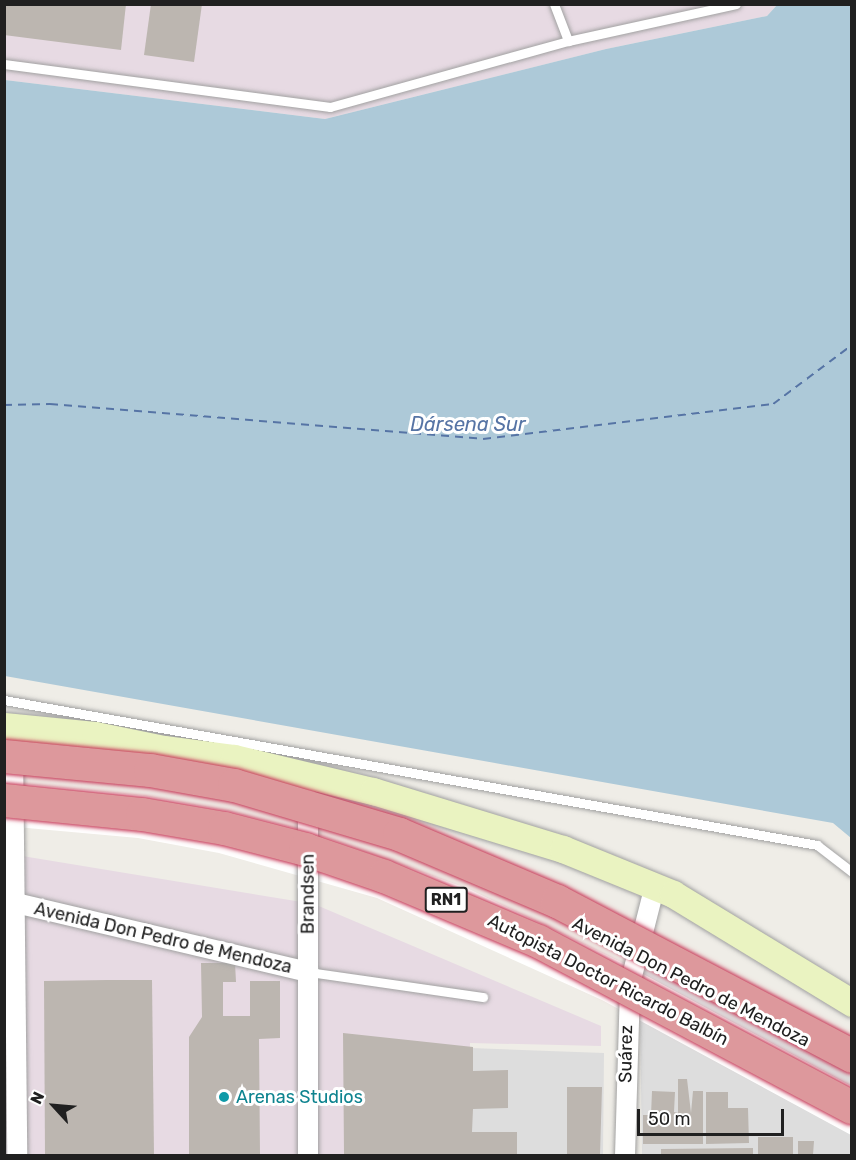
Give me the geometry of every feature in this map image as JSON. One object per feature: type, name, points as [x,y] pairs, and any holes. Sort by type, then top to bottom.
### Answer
[{"type":"highway","name":"RN1","points":[[7,736],[150,770],[234,786],[399,834],[557,901],[852,1056]]},
{"type":"highway","name":"Autopista Doctor Ricardo Balbín","points":[[4,800],[142,814],[224,828],[384,876],[549,946],[852,1107]]},
{"type":"main road","name":"Avenida Don Pedro de Mendoza","points":[[7,736],[95,735],[164,749],[234,758],[511,832],[655,885],[852,1003]]},
{"type":"main road","name":"Avenida Don Pedro de Mendoza","points":[[164,749],[228,771],[636,950],[852,1066]]},
{"type":"street","points":[[7,736],[16,903],[17,1155]]},
{"type":"street","name":"Brandsen","points":[[308,776],[308,1155]]},
{"type":"street","name":"Suárez","points":[[624,1155],[626,1020],[636,950],[655,885]]},
{"type":"street","name":"Avenida Don Pedro de Mendoza","points":[[16,903],[309,972]]},
{"type":"lane","points":[[554,4],[568,41]]},
{"type":"lane","points":[[4,64],[330,106],[568,41],[736,4]]},
{"type":"lane","points":[[4,700],[817,845],[852,872]]},
{"type":"lane","points":[[309,972],[483,997]]},
{"type":"shaded area","points":[[5,5],[777,5],[767,16],[606,49],[325,119],[5,80]]},
{"type":"shaded area","points":[[4,853],[314,904],[601,1026],[601,1046],[470,1043],[468,1155],[5,1155]]},
{"type":"shaded area","points":[[639,944],[851,1059],[851,1155],[642,1155]]},
{"type":"shaded area","points":[[471,1048],[604,1053],[603,1155],[470,1156]]},
{"type":"water","name":"Dársena Sur","points":[[777,5],[851,5],[851,838],[833,823],[5,676],[5,80],[325,119],[606,49],[767,16]]},
{"type":"pier","points":[[4,782],[145,796],[228,811],[310,832],[469,889],[621,962],[851,1086],[851,1135],[602,1000],[377,898],[219,853],[138,838],[5,826]]},
{"type":"building","points":[[4,4],[126,4],[121,50],[4,35]]},
{"type":"building","points":[[151,4],[202,4],[194,62],[144,55]]},
{"type":"building","name":"Arenas Studios","points":[[201,963],[235,963],[236,982],[223,982],[223,1016],[250,1016],[250,981],[280,981],[280,1038],[259,1039],[260,1155],[189,1155],[189,1037],[202,1017]]},
{"type":"building","points":[[152,980],[154,1155],[45,1155],[44,981]]},
{"type":"building","points":[[343,1033],[473,1047],[473,1071],[508,1070],[508,1108],[473,1109],[472,1132],[517,1132],[517,1155],[344,1155]]},
{"type":"building","points":[[678,1079],[687,1079],[691,1113],[693,1091],[703,1091],[703,1144],[643,1144],[643,1115],[651,1115],[652,1091],[675,1092],[674,1112],[678,1113]]},
{"type":"building","points":[[567,1087],[602,1087],[600,1155],[567,1155]]},
{"type":"building","points":[[706,1092],[728,1092],[728,1108],[748,1108],[749,1143],[706,1144]]},
{"type":"building","points":[[758,1137],[793,1137],[793,1155],[758,1155]]},
{"type":"building","points":[[798,1141],[814,1141],[813,1155],[798,1155]]},
{"type":"building","points":[[753,1148],[753,1155],[661,1155],[661,1149]]},
{"type":"ferry route","points":[[4,405],[50,404],[483,439],[773,404],[852,345]]},
{"type":"place","name":"Arenas Studios","points":[[224,1097]]}]
